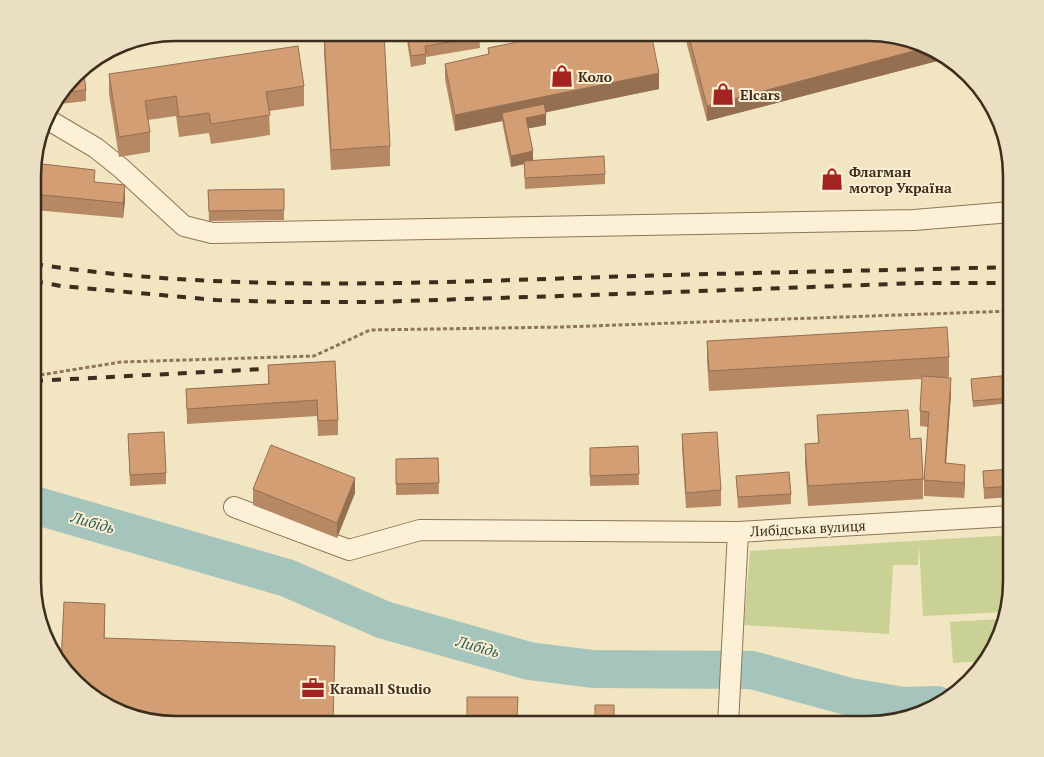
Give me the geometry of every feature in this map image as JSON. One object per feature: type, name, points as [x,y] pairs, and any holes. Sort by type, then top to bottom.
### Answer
[{"type":"street","points":[[53,122],[109,158],[184,226],[212,233],[914,220],[1002,213]]},
{"type":"street","points":[[234,507],[349,550],[420,530],[738,532]]},
{"type":"street","name":"Либідська вулиця","points":[[729,715],[738,532],[1002,517]]},
{"type":"path","points":[[41,375],[121,362],[314,356],[370,330],[562,327],[1002,310]]},
{"type":"green space","points":[[1002,536],[1002,590],[1000,607],[999,612],[923,616],[919,544],[918,565],[893,565],[889,634],[744,625],[750,551]]},
{"type":"green space","points":[[997,619],[989,641],[976,662],[953,663],[950,622]]},
{"type":"building","points":[[324,42],[384,42],[390,146],[331,150]]},
{"type":"building","points":[[409,42],[449,42],[425,46],[426,54],[411,56]]},
{"type":"building","points":[[517,42],[653,42],[659,73],[455,115],[445,64],[489,54],[488,48]]},
{"type":"building","points":[[690,42],[877,42],[903,46],[915,51],[707,106]]},
{"type":"building","points":[[298,46],[304,86],[266,92],[270,115],[211,124],[209,113],[179,117],[176,96],[145,101],[150,132],[119,137],[109,74]]},
{"type":"building","points":[[84,78],[86,90],[71,92]]},
{"type":"building","points":[[544,104],[546,114],[526,118],[533,151],[511,156],[502,113]]},
{"type":"building","points":[[604,156],[605,174],[525,178],[524,161]]},
{"type":"building","points":[[42,164],[95,170],[94,182],[125,185],[123,203],[41,195]]},
{"type":"building","points":[[284,189],[284,210],[209,211],[208,190]]},
{"type":"building","points":[[947,327],[949,357],[709,371],[707,341]]},
{"type":"building","points":[[335,361],[338,420],[318,421],[317,400],[187,409],[186,389],[269,384],[268,365]]},
{"type":"building","points":[[922,376],[951,378],[945,463],[965,465],[964,483],[924,480],[929,412],[920,411]]},
{"type":"building","points":[[1002,376],[1002,399],[973,401],[971,379]]},
{"type":"building","points":[[908,410],[910,439],[921,438],[923,479],[808,486],[805,444],[819,443],[817,415]]},
{"type":"building","points":[[164,432],[166,473],[130,475],[128,434]]},
{"type":"building","points":[[717,432],[721,490],[686,493],[682,434]]},
{"type":"building","points":[[271,445],[355,478],[337,523],[253,489]]},
{"type":"building","points":[[638,446],[639,474],[590,476],[590,448]]},
{"type":"building","points":[[438,458],[439,483],[396,484],[396,459]]},
{"type":"building","points":[[1002,470],[1002,487],[984,488],[983,471]]},
{"type":"building","points":[[789,472],[791,494],[738,497],[736,476]]},
{"type":"building","points":[[64,602],[105,604],[104,638],[335,646],[333,715],[167,715],[150,713],[116,702],[94,688],[69,663],[62,652]]},
{"type":"building","points":[[467,697],[518,697],[517,715],[467,715]]},
{"type":"building","points":[[595,705],[614,705],[614,716],[595,716]]},
{"type":"waterway","name":"Либідь","points":[[42,507],[287,578],[384,620],[529,661],[593,669],[752,670],[850,697],[903,706],[917,706]]},
{"type":"railway","points":[[41,265],[101,273],[168,278],[303,283],[438,282],[1002,267]]},
{"type":"railway","points":[[41,282],[61,286],[216,300],[280,302],[375,302],[920,283],[1002,283]]},
{"type":"railway","points":[[41,381],[263,369]]},
{"type":"place","name":"Коло","points":[[562,76]]},
{"type":"place","name":"Elcars","points":[[723,94]]},
{"type":"place","name":"Флагман мотор Україна","points":[[832,179]]},
{"type":"place","name":"Kramall Studio","points":[[313,688]]}]
